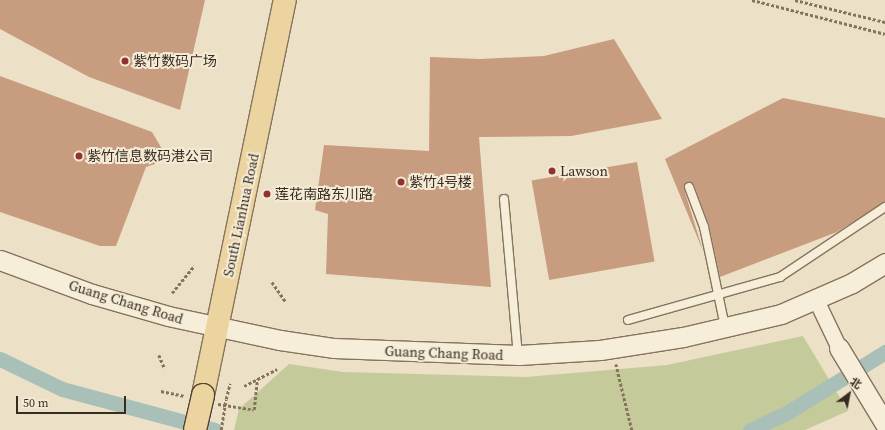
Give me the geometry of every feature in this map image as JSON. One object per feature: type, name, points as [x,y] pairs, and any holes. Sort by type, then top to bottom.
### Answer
[{"type":"main road","name":"South Lianhua Road","points":[[195,430],[218,328],[285,0]]},
{"type":"street","name":"Guang Chang Road","points":[[0,260],[92,294],[218,328],[334,348],[518,355],[612,348],[725,327],[781,314],[816,300],[885,263]]},
{"type":"street","points":[[816,300],[839,348],[885,424]]},
{"type":"lane","points":[[689,187],[704,227],[725,327]]},
{"type":"lane","points":[[504,199],[518,355]]},
{"type":"lane","points":[[628,320],[780,277],[885,207]]},
{"type":"path","points":[[752,0],[885,34]]},
{"type":"path","points":[[795,0],[885,22]]},
{"type":"path","points":[[172,293],[194,266]]},
{"type":"path","points":[[272,282],[286,302]]},
{"type":"path","points":[[612,348],[632,430]]},
{"type":"path","points":[[159,355],[165,369]]},
{"type":"path","points":[[244,386],[276,369]]},
{"type":"path","points":[[239,409],[254,410],[257,379]]},
{"type":"path","points":[[221,430],[230,383]]},
{"type":"green space","points":[[803,336],[848,411],[805,430],[234,430],[239,409],[289,364],[343,372],[526,377],[667,365]]},
{"type":"building","name":"紫竹数码广场","points":[[0,0],[205,0],[180,110],[89,77],[0,29]]},
{"type":"building","points":[[614,39],[662,119],[571,136],[479,137],[491,287],[326,274],[328,214],[315,210],[324,145],[429,151],[430,57],[480,59],[544,56]]},
{"type":"building","name":"紫竹信息数码港公司","points":[[0,76],[152,132],[162,149],[155,164],[146,167],[116,246],[100,246],[0,212]]},
{"type":"building","points":[[783,98],[885,118],[885,202],[837,232],[720,277],[709,225],[694,185],[687,182],[684,189],[703,251],[665,159]]},
{"type":"building","points":[[637,162],[655,261],[549,280],[532,181]]},
{"type":"waterway","points":[[750,430],[785,414],[885,352]]},
{"type":"waterway","points":[[0,359],[62,389],[215,430]]},
{"type":"place","name":"紫竹数码广场","points":[[125,61]]},
{"type":"place","name":"紫竹信息数码港公司","points":[[79,156]]},
{"type":"place","name":"Lawson","points":[[552,171]]},
{"type":"place","name":"紫竹4号楼","points":[[401,182]]},
{"type":"place","name":"莲花南路东川路","points":[[267,194]]}]
